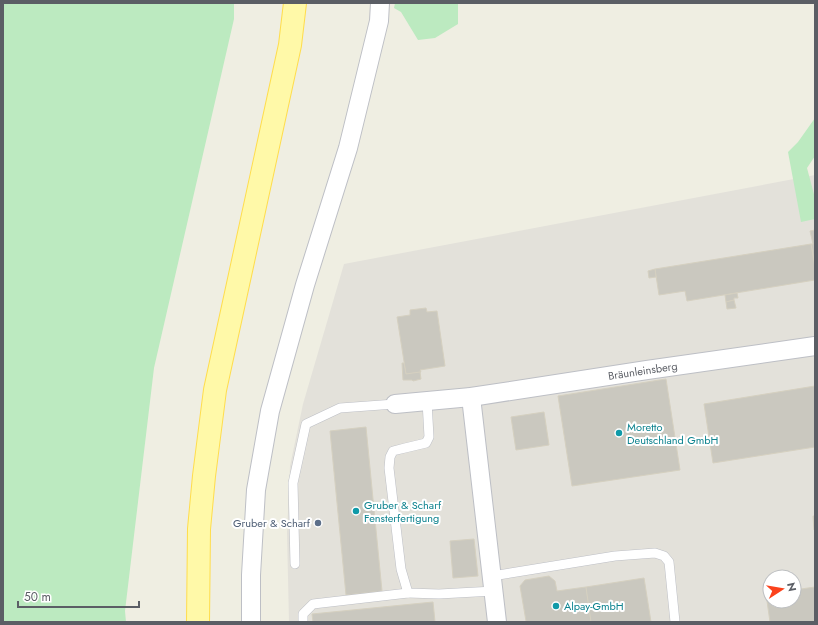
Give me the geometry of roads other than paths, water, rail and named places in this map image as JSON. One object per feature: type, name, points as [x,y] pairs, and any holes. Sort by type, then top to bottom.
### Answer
[{"type":"main road","points":[[198,622],[199,529],[215,390],[290,44],[295,3]]},
{"type":"main road","points":[[198,561],[210,622]]},
{"type":"street","points":[[251,622],[251,575],[256,490],[270,411],[306,285],[348,148],[379,21],[380,3]]},
{"type":"street","name":"Bräunleinsberg","points":[[395,404],[471,397],[815,346]]},
{"type":"street","points":[[471,397],[497,622]]},
{"type":"lane","points":[[408,593],[401,569],[389,468],[390,457],[393,452],[426,443],[429,437],[427,401]]},
{"type":"lane","points":[[295,564],[293,483],[306,424],[340,408],[395,404]]},
{"type":"lane","points":[[303,622],[303,614],[313,604],[408,593],[439,594],[493,584],[615,556],[655,553],[664,556],[669,562],[675,622]]},
{"type":"place","name":"Moretto Deutschland GmbH","points":[[619,433]]},
{"type":"place","name":"Gruber & Scharf Fensterfertigung","points":[[356,511]]},
{"type":"place","name":"Gruber & Scharf","points":[[318,523]]},
{"type":"place","name":"Alpay-GmbH","points":[[556,606]]}]
